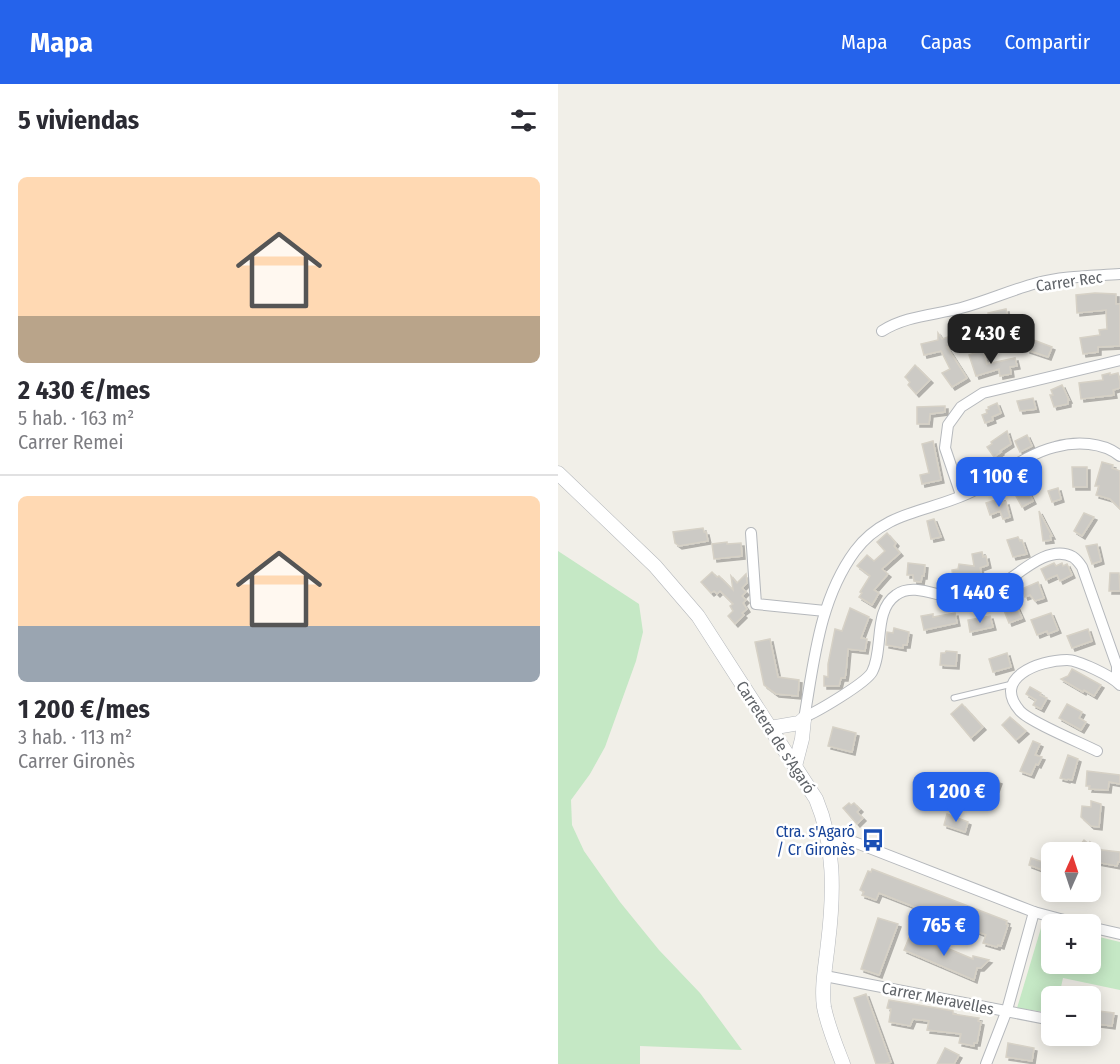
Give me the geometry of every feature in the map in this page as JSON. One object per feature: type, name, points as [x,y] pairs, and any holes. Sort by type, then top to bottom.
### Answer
[{"type":"street","name":"Carrer Rec","points":[[882,331],[895,322],[969,306],[1037,283],[1082,276],[1120,274]]},
{"type":"street","points":[[961,495],[945,448],[948,425],[962,407],[983,393],[1120,360]]},
{"type":"street","points":[[795,766],[802,739],[814,656],[825,611],[840,575],[856,550],[874,531],[894,519],[973,491],[1032,456],[1055,446],[1087,443],[1112,449],[1120,456]]},
{"type":"street","name":"Carretera de s'Agaró","points":[[558,473],[655,566],[691,608],[816,799],[825,820],[830,842],[832,915],[824,1005],[830,1032],[843,1064]]},
{"type":"street","points":[[751,533],[756,603],[825,611]]},
{"type":"street","points":[[770,728],[799,723],[863,682],[871,674],[876,663],[883,616],[888,603],[895,595],[905,590],[955,598],[971,598],[987,594],[1032,563],[1048,556],[1062,554],[1074,557],[1082,567],[1117,666],[1118,683],[1069,659],[1047,662],[1026,669],[1012,684],[1011,698],[1021,713],[1097,751]]},
{"type":"street","points":[[780,743],[787,725]]},
{"type":"street","points":[[780,743],[802,739]]},
{"type":"street","points":[[830,842],[854,842],[1042,914]]},
{"type":"street","points":[[986,1064],[1007,1010],[1034,912]]},
{"type":"street","points":[[1101,930],[1120,934]]},
{"type":"street","name":"Carrer Meravelles","points":[[825,976],[1041,1018]]},
{"type":"lane","points":[[954,698],[1012,684]]},
{"type":"green space","points":[[558,551],[639,604],[643,632],[636,661],[605,747],[590,774],[571,800],[572,825],[584,851],[620,902],[659,950],[700,993],[742,1050],[640,1046],[640,1064],[558,1064]]},
{"type":"green space","points":[[1041,928],[1041,974],[1101,974],[1101,937],[1120,942],[1120,990],[1063,978],[1061,986],[1041,986],[1041,1012],[1017,1008]]},
{"type":"building","points":[[1116,294],[1116,304],[1120,304],[1120,346],[1098,347],[1098,352],[1083,354],[1080,338],[1100,335],[1099,330],[1107,329],[1106,310],[1077,313],[1076,295]]},
{"type":"building","points":[[1006,309],[1011,334],[997,337],[994,321],[990,321],[988,313]]},
{"type":"building","points":[[966,323],[970,342],[947,347],[967,378],[952,387],[942,373],[950,369],[941,351],[924,355],[921,344],[938,340],[938,333],[942,339],[954,335],[952,326]]},
{"type":"building","points":[[1031,339],[1052,347],[1048,357],[1027,350]]},
{"type":"building","points":[[983,350],[987,364],[1015,358],[1017,366],[1010,367],[1011,374],[1000,376],[999,369],[976,376],[969,355]]},
{"type":"building","points":[[915,365],[930,380],[916,394],[908,385],[910,382],[905,377]]},
{"type":"building","points":[[1110,373],[1110,375],[1118,373],[1120,382],[1120,388],[1113,390],[1114,395],[1081,399],[1079,383],[1103,380],[1102,375]]},
{"type":"building","points":[[1062,385],[1069,400],[1068,404],[1054,407],[1050,395],[1053,395],[1051,390]]},
{"type":"building","points":[[1033,398],[1036,409],[1020,411],[1017,401]]},
{"type":"building","points":[[997,403],[1001,413],[985,423],[982,415],[987,413],[988,407]]},
{"type":"building","points":[[945,406],[945,412],[930,414],[929,424],[917,424],[917,407]]},
{"type":"building","points":[[1007,431],[1011,444],[994,457],[987,447]]},
{"type":"building","points":[[1027,435],[1032,446],[1020,452],[1015,441]]},
{"type":"building","points":[[933,441],[941,480],[922,484],[920,475],[929,473],[922,444]]},
{"type":"building","points":[[975,460],[982,473],[973,478],[966,465]]},
{"type":"building","points":[[1102,462],[1113,465],[1112,468],[1120,471],[1120,509],[1110,499],[1096,495],[1099,486],[1095,486]]},
{"type":"building","points":[[1072,467],[1087,467],[1087,487],[1073,487]]},
{"type":"building","points":[[1058,488],[1061,499],[1052,502],[1048,491]]},
{"type":"building","points":[[1028,491],[1033,501],[1022,507],[1016,496]]},
{"type":"building","points":[[1002,498],[1003,503],[1006,502],[1010,517],[1003,519],[1000,511],[990,515],[986,503]]},
{"type":"building","points":[[1039,511],[1052,536],[1050,536],[1051,540],[1043,541]]},
{"type":"building","points":[[1084,513],[1094,517],[1082,536],[1074,531]]},
{"type":"building","points":[[934,519],[941,537],[931,539],[927,521]]},
{"type":"building","points":[[703,528],[708,541],[679,546],[675,543],[673,532]]},
{"type":"building","points":[[887,533],[896,543],[894,546],[900,553],[882,569],[888,574],[874,590],[879,593],[872,605],[859,597],[870,576],[857,566],[867,555],[874,561],[885,551],[877,542]]},
{"type":"building","points":[[1018,537],[1020,541],[1022,540],[1027,554],[1013,557],[1007,540]]},
{"type":"building","points":[[727,542],[727,544],[741,543],[742,556],[714,559],[712,544]]},
{"type":"building","points":[[1097,544],[1101,561],[1092,564],[1086,546]]},
{"type":"building","points":[[982,552],[983,557],[986,556],[988,565],[980,568],[983,581],[968,584],[969,586],[954,587],[952,570],[958,569],[959,564],[974,566],[972,554]]},
{"type":"building","points":[[908,563],[925,565],[921,582],[914,581],[913,575],[907,575]]},
{"type":"building","points":[[1054,563],[1056,566],[1062,563],[1063,566],[1067,564],[1072,575],[1060,581],[1057,575],[1046,580],[1041,569]]},
{"type":"building","points":[[712,572],[733,590],[731,576],[737,583],[746,574],[747,583],[742,588],[746,592],[742,596],[746,600],[743,603],[747,609],[735,624],[728,616],[733,611],[730,606],[733,604],[720,591],[717,594],[714,591],[711,593],[701,582]]},
{"type":"building","points":[[1110,573],[1119,573],[1120,591],[1109,591]]},
{"type":"building","points":[[1038,582],[1044,598],[1035,601],[1030,595],[1025,597],[1022,589]]},
{"type":"building","points":[[1016,605],[1022,618],[1009,623],[1003,608]]},
{"type":"building","points":[[850,608],[869,617],[861,638],[867,639],[865,651],[848,649],[845,678],[841,678],[839,686],[824,686],[824,676],[828,677],[828,664],[835,629],[842,631]]},
{"type":"building","points":[[955,613],[957,623],[924,630],[921,616],[933,614],[933,617]]},
{"type":"building","points":[[1051,613],[1058,630],[1037,635],[1031,620]]},
{"type":"building","points":[[990,616],[993,627],[970,632],[968,620]]},
{"type":"building","points":[[894,628],[909,632],[907,645],[903,645],[903,648],[886,645],[887,632],[893,633]]},
{"type":"building","points":[[1088,629],[1092,641],[1072,648],[1067,636]]},
{"type":"building","points":[[770,639],[778,677],[799,680],[798,696],[776,694],[764,685],[755,642]]},
{"type":"building","points":[[957,652],[956,666],[940,665],[941,653]]},
{"type":"building","points":[[1007,653],[1011,667],[993,672],[989,659]]},
{"type":"building","points":[[1072,669],[1101,685],[1094,696],[1061,679],[1068,676]]},
{"type":"building","points":[[1030,687],[1047,698],[1041,709],[1033,705],[1036,700],[1026,694]]},
{"type":"building","points":[[962,704],[983,727],[971,738],[951,714]]},
{"type":"building","points":[[1067,704],[1082,712],[1079,718],[1086,722],[1081,730],[1059,718]]},
{"type":"building","points":[[1010,717],[1026,731],[1016,740],[1002,725]]},
{"type":"building","points":[[833,727],[856,733],[852,752],[828,746]]},
{"type":"building","points":[[1033,741],[1040,744],[1035,755],[1042,757],[1031,775],[1020,771]]},
{"type":"building","points":[[1068,755],[1078,759],[1072,780],[1060,778]]},
{"type":"building","points":[[1087,771],[1120,775],[1120,784],[1109,782],[1108,790],[1089,789],[1090,786],[1086,786]]},
{"type":"building","points":[[974,774],[987,780],[988,777],[999,781],[996,789],[992,788],[990,791],[982,787],[981,790],[969,786]]},
{"type":"building","points":[[1091,801],[1101,804],[1099,827],[1091,826],[1081,817],[1082,806],[1091,807]]},
{"type":"building","points":[[849,803],[851,805],[854,803],[860,809],[857,812],[863,818],[857,824],[843,808]]},
{"type":"building","points":[[947,814],[968,822],[965,832],[944,825]]},
{"type":"building","points":[[1101,849],[1120,852],[1120,862],[1117,866],[1101,863]]},
{"type":"building","points":[[1031,858],[1041,862],[1041,869],[1029,865]]},
{"type":"building","points":[[872,869],[1007,921],[1008,925],[1001,946],[983,943],[986,935],[879,893],[876,900],[862,895],[864,892],[860,890],[868,871],[871,872]]},
{"type":"building","points":[[878,918],[898,924],[879,975],[861,969]]},
{"type":"building","points":[[911,933],[973,959],[973,956],[989,960],[981,968],[977,968],[974,980],[904,950]]},
{"type":"building","points":[[866,994],[891,1062],[886,1064],[876,1064],[854,998]]},
{"type":"building","points":[[889,1000],[979,1018],[978,1021],[981,1022],[977,1043],[974,1043],[974,1046],[959,1043],[961,1034],[927,1030],[929,1021],[913,1019],[910,1026],[889,1022],[891,1009],[887,1008]]},
{"type":"building","points":[[1101,1011],[1114,1013],[1112,1026],[1101,1024]]},
{"type":"building","points":[[1008,1043],[1034,1048],[1032,1061],[1006,1057]]},
{"type":"building","points":[[945,1048],[959,1055],[954,1064],[937,1064]]},
{"type":"place","name":"Ctra. s'Agaró / Cr Gironès","points":[[873,840]]}]
